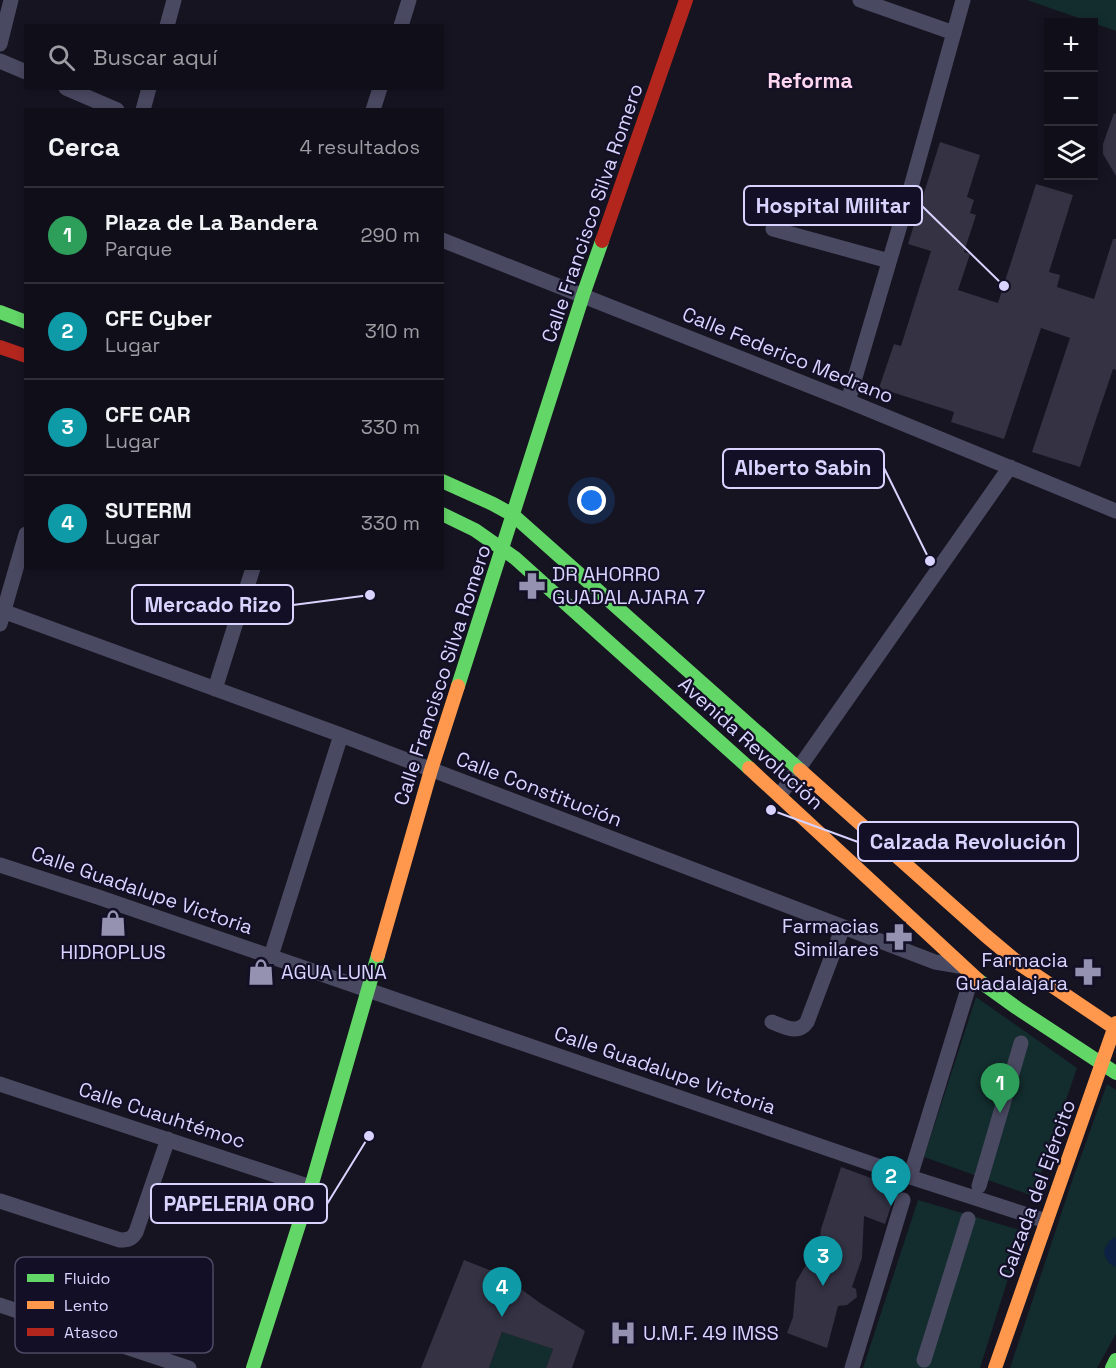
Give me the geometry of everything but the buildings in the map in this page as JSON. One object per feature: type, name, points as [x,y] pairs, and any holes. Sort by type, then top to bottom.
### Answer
[{"type":"main road","name":"Calle Francisco Silva Romero","points":[[253,1368],[311,1187],[431,770],[583,295],[686,0]]},
{"type":"main road","points":[[0,312],[24,321]]},
{"type":"main road","points":[[0,347],[24,355]]},
{"type":"main road","name":"Avenida Revolución","points":[[444,482],[513,515],[985,935],[1021,965],[1115,1027]]},
{"type":"main road","name":"Avenida Revolución","points":[[444,515],[503,547],[780,795],[967,971],[1017,1008],[1116,1073]]},
{"type":"main road","name":"Calzada del Ejército","points":[[995,1368],[1115,1027]]},
{"type":"main road","points":[[1112,1368],[1116,1360]]},
{"type":"street","points":[[0,44],[11,0]]},
{"type":"street","points":[[168,24],[174,0]]},
{"type":"street","points":[[402,24],[409,0]]},
{"type":"street","points":[[860,0],[954,33]]},
{"type":"street","points":[[848,401],[963,0]]},
{"type":"street","points":[[0,61],[24,71]]},
{"type":"street","points":[[71,90],[112,108]]},
{"type":"street","points":[[144,108],[148,90]]},
{"type":"street","points":[[374,108],[379,90]]},
{"type":"street","points":[[773,229],[889,261]]},
{"type":"street","name":"Calle Federico Medrano","points":[[444,241],[848,401],[1116,511]]},
{"type":"street","points":[[780,795],[1010,467]]},
{"type":"street","points":[[1,615],[24,540]]},
{"type":"street","points":[[215,689],[251,570]]},
{"type":"street","name":"Calle Constitución","points":[[1,615],[341,735],[935,962],[967,971]]},
{"type":"street","name":"Calle Guadalupe Victoria","points":[[271,956],[341,735]]},
{"type":"street","name":"Calle Guadalupe Victoria","points":[[0,865],[271,956],[910,1178],[1046,1221]]},
{"type":"street","points":[[772,1022],[797,1030],[807,1022],[843,927]]},
{"type":"street","points":[[910,1178],[967,971]]},
{"type":"street","points":[[979,1186],[1021,1043]]},
{"type":"street","name":"Calle Cuauhtémoc","points":[[0,1084],[311,1187]]},
{"type":"street","points":[[0,1201],[120,1240],[133,1238],[168,1140]]},
{"type":"street","points":[[852,1368],[903,1200]]},
{"type":"street","points":[[924,1360],[968,1219]]},
{"type":"street","points":[[0,1305],[15,1310]]},
{"type":"street","points":[[144,1353],[189,1368]]},
{"type":"green space","points":[[1027,0],[1116,0],[1116,31],[1098,25],[1098,18],[1079,18]]},
{"type":"green space","points":[[976,997],[1077,1068],[1033,1196],[924,1157]]},
{"type":"green space","points":[[1107,1084],[1116,1090],[1116,1334],[1097,1368],[1010,1368],[1072,1181]]},
{"type":"green space","points":[[918,1200],[1023,1231],[980,1368],[863,1368]]},
{"type":"green space","points":[[502,1332],[553,1349],[546,1368],[489,1368]]},
{"type":"water","points":[[1116,1237],[1116,1267],[1107,1261],[1104,1250],[1110,1240]]},
{"type":"traffic: fast","points":[[458,686],[602,241]]},
{"type":"traffic: fast","points":[[0,312],[24,321]]},
{"type":"traffic: fast","points":[[444,482],[513,515],[800,770]]},
{"type":"traffic: fast","points":[[444,515],[475,530],[515,558],[749,768]]},
{"type":"traffic: fast","points":[[253,1368],[311,1187],[378,955]]},
{"type":"traffic: fast","points":[[978,980],[1116,1073]]},
{"type":"traffic: fast","points":[[1112,1368],[1116,1360]]},
{"type":"traffic: slow","points":[[378,955],[431,770],[458,686]]},
{"type":"traffic: slow","points":[[749,768],[978,980]]},
{"type":"traffic: slow","points":[[800,770],[1021,965],[1116,1029]]},
{"type":"traffic: slow","points":[[995,1368],[1116,1023]]},
{"type":"traffic: jam","points":[[602,241],[686,0]]},
{"type":"traffic: jam","points":[[0,347],[24,355]]},
{"type":"place","name":"Hospital Militar","points":[[1004,286]]},
{"type":"place","name":"Alberto Sabin","points":[[930,561]]},
{"type":"place","name":"DR AHORRO GUADALAJARA 7","points":[[532,586]]},
{"type":"place","name":"Mercado Rizo","points":[[370,595]]},
{"type":"place","name":"Calzada Revolución","points":[[771,810]]},
{"type":"place","name":"HIDROPLUS","points":[[113,923]]},
{"type":"place","name":"Farmacias Similares","points":[[899,937]]},
{"type":"place","name":"AGUA LUNA","points":[[261,972]]},
{"type":"place","name":"Farmacia Guadalajara","points":[[1088,972]]},
{"type":"place","name":"Plaza de La Bandera","points":[[1000,1113]]},
{"type":"place","name":"PAPELERIA ORO","points":[[369,1136]]},
{"type":"place","name":"CFE Cyber","points":[[891,1206]]},
{"type":"place","name":"CFE CAR","points":[[823,1286]]},
{"type":"place","name":"SUTERM","points":[[502,1317]]},
{"type":"place","name":"U.M.F. 49 IMSS","points":[[623,1333]]},
{"type":"district","name":"Reforma","points":[[810,80]]}]
